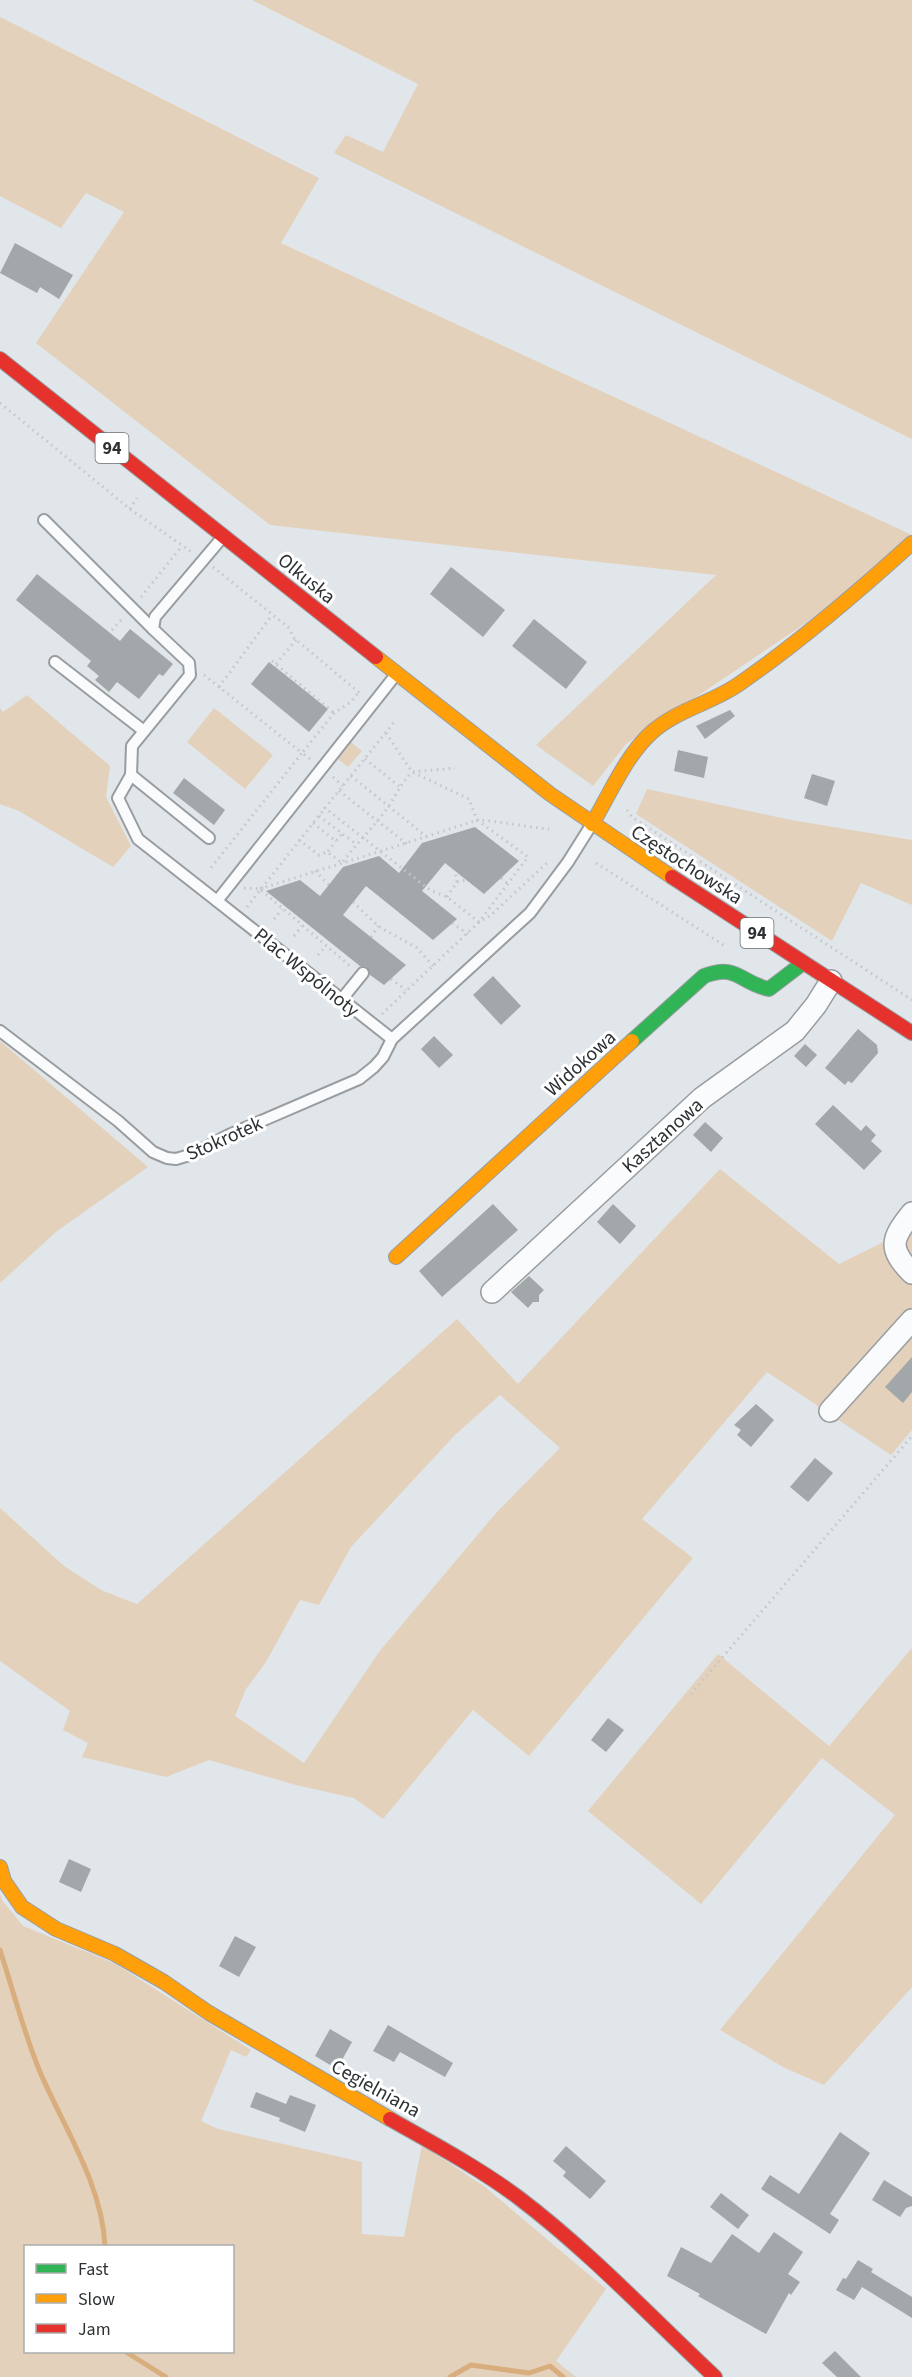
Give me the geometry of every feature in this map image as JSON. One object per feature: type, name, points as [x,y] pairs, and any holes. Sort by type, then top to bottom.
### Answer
[{"type":"street","name":"Olkuska","points":[[0,359],[502,758],[592,824]]},
{"type":"street","points":[[592,824],[632,755],[652,732],[676,716],[707,703],[738,685],[851,598],[912,543]]},
{"type":"street","name":"Częstochowska","points":[[592,824],[912,1033]]},
{"type":"street","name":"Widokowa","points":[[396,1257],[704,976],[720,968],[731,970],[759,988],[769,989],[803,963]]},
{"type":"street","name":"Kasztanowa","points":[[492,1292],[702,1098],[795,1031],[816,1005],[831,981]]},
{"type":"street","points":[[912,1213],[899,1229],[895,1245],[900,1260],[912,1273]]},
{"type":"street","points":[[830,1411],[912,1320]]},
{"type":"street","name":"Cegielniana","points":[[0,1867],[4,1881],[22,1907],[56,1929],[115,1954],[334,2088],[453,2154],[519,2198],[576,2246],[715,2377]]},
{"type":"lane","points":[[44,520],[189,663],[190,675],[132,746],[130,775],[209,838]]},
{"type":"lane","points":[[153,629],[155,617],[223,536]]},
{"type":"lane","points":[[55,662],[144,731]]},
{"type":"lane","points":[[218,901],[396,674]]},
{"type":"lane","name":"Plac Wspólnoty","points":[[130,775],[118,798],[138,839],[392,1039]]},
{"type":"lane","points":[[392,1039],[530,913],[568,862],[592,824]]},
{"type":"lane","points":[[342,999],[363,973]]},
{"type":"lane","name":"Stokrotek","points":[[0,1031],[118,1121],[153,1152],[176,1159],[193,1154],[229,1135],[359,1079],[383,1057],[392,1039]]},
{"type":"path","points":[[0,403],[130,509],[204,560],[288,627],[296,640],[366,698]]},
{"type":"path","points":[[112,630],[183,546]]},
{"type":"path","points":[[219,687],[272,615]]},
{"type":"path","points":[[276,664],[296,640]]},
{"type":"path","points":[[272,661],[334,713]]},
{"type":"path","points":[[189,663],[316,764]]},
{"type":"path","points":[[359,692],[351,702],[334,713],[212,868],[240,887],[260,889],[477,820],[549,829]]},
{"type":"path","points":[[239,918],[395,721]]},
{"type":"path","points":[[372,1024],[468,934],[528,857],[477,820],[469,799],[412,772],[386,733]]},
{"type":"path","points":[[365,759],[399,786]]},
{"type":"path","points":[[342,863],[389,806],[399,786],[412,772],[455,768]]},
{"type":"path","points":[[327,773],[343,786]]},
{"type":"path","points":[[351,776],[427,837]]},
{"type":"path","points":[[339,791],[407,844]]},
{"type":"path","points":[[625,805],[632,817],[912,999]]},
{"type":"path","points":[[325,808],[430,890],[447,897],[479,922]]},
{"type":"path","points":[[319,816],[356,844]]},
{"type":"path","points":[[313,823],[336,841]]},
{"type":"path","points":[[299,840],[320,855],[327,852],[342,834]]},
{"type":"path","points":[[327,852],[342,863]]},
{"type":"path","points":[[479,922],[491,915],[549,862]]},
{"type":"path","points":[[315,871],[329,885]]},
{"type":"path","points":[[455,871],[457,882]]},
{"type":"path","points":[[501,878],[507,883]]},
{"type":"path","points":[[447,897],[457,882],[466,880]]},
{"type":"path","points":[[260,889],[350,966],[352,960]]},
{"type":"path","points":[[353,902],[378,926],[417,948],[434,966]]},
{"type":"path","points":[[274,919],[282,909]]},
{"type":"path","points":[[452,923],[468,934]]},
{"type":"path","points":[[294,936],[302,926]]},
{"type":"path","points":[[371,937],[378,926]]},
{"type":"path","points":[[318,955],[326,946]]},
{"type":"path","points":[[391,979],[407,991]]},
{"type":"path","points":[[691,1694],[912,1436]]},
{"type":"shaded area","points":[[252,0],[912,0],[912,439],[334,153],[346,135],[383,152],[418,84]]},
{"type":"shaded area","points":[[0,17],[319,178],[281,243],[912,535],[843,598],[626,744],[593,786],[536,745],[716,575],[270,525],[36,343],[124,212],[86,193],[61,228],[0,196]]},
{"type":"shaded area","points":[[27,695],[110,766],[106,797],[131,846],[113,867],[19,811],[0,804],[0,708],[3,712]]},
{"type":"shaded area","points":[[214,708],[273,755],[245,789],[187,742]]},
{"type":"shaded area","points":[[351,742],[362,751],[348,767],[338,759]]},
{"type":"shaded area","points":[[647,789],[791,820],[912,840],[912,905],[861,883],[832,941],[636,814]]},
{"type":"shaded area","points":[[0,1041],[148,1167],[57,1231],[0,1283]]},
{"type":"shaded area","points":[[720,1169],[839,1264],[912,1228],[912,1430],[891,1455],[767,1372],[642,1519],[693,1558],[529,1756],[473,1710],[383,1819],[354,1798],[296,1785],[209,1760],[166,1777],[82,1757],[88,1743],[63,1730],[70,1711],[0,1661],[0,1508],[64,1566],[101,1590],[137,1604],[457,1319],[518,1384]],"holes":[[[500,1395],[560,1448],[496,1513],[379,1652],[304,1763],[235,1716],[246,1689],[266,1662],[300,1600],[319,1605],[351,1547],[455,1435]]]},
{"type":"shaded area","points":[[912,1648],[912,1987],[824,2085],[785,2068],[720,2030],[895,1815],[822,1758],[701,1904],[588,1811],[718,1654],[829,1746]]},
{"type":"shaded area","points":[[0,1894],[2,1900],[23,1926],[114,1963],[251,2050],[246,2057],[231,2050],[201,2121],[218,2129],[362,2162],[362,2234],[404,2237],[422,2145],[485,2187],[606,2289],[556,2361],[576,2377],[0,2377]]},
{"type":"building","points":[[15,243],[73,275],[59,299],[40,287],[37,293],[0,273]]},
{"type":"building","points":[[451,567],[505,610],[483,637],[430,594]]},
{"type":"building","points":[[37,574],[120,641],[130,629],[173,664],[163,676],[159,674],[139,699],[117,682],[109,692],[95,680],[99,676],[87,666],[91,661],[16,600]]},
{"type":"building","points":[[534,619],[587,662],[566,689],[512,646]]},
{"type":"building","points":[[269,662],[328,709],[309,732],[251,684]]},
{"type":"building","points":[[730,710],[735,716],[705,739],[696,726]]},
{"type":"building","points":[[678,750],[708,757],[704,778],[674,771]]},
{"type":"building","points":[[812,774],[835,781],[827,806],[804,798]]},
{"type":"building","points":[[184,778],[225,810],[214,825],[173,793]]},
{"type":"building","points":[[475,827],[519,861],[484,894],[445,863],[422,891],[457,919],[433,940],[366,886],[343,915],[406,965],[384,985],[370,975],[367,967],[360,966],[266,891],[300,880],[320,896],[343,867],[379,856],[399,873],[422,843]]},
{"type":"building","points":[[493,976],[521,1006],[501,1025],[473,995]]},
{"type":"building","points":[[858,1029],[877,1045],[878,1053],[852,1083],[848,1081],[845,1085],[825,1068]]},
{"type":"building","points":[[434,1036],[453,1055],[439,1068],[421,1049]]},
{"type":"building","points":[[805,1044],[817,1055],[806,1067],[794,1056]]},
{"type":"building","points":[[833,1105],[861,1131],[866,1125],[876,1135],[871,1141],[882,1151],[864,1170],[815,1124]]},
{"type":"building","points":[[705,1122],[723,1138],[711,1152],[693,1135]]},
{"type":"building","points":[[493,1204],[518,1230],[442,1297],[419,1271]]},
{"type":"building","points":[[613,1204],[636,1226],[620,1244],[597,1222]]},
{"type":"building","points":[[529,1276],[544,1290],[539,1295],[539,1302],[533,1302],[528,1308],[511,1292]]},
{"type":"building","points":[[912,1357],[912,1392],[903,1403],[885,1387]]},
{"type":"building","points":[[756,1404],[774,1420],[751,1447],[737,1435],[741,1430],[734,1425]]},
{"type":"building","points":[[815,1458],[833,1473],[808,1502],[790,1487]]},
{"type":"building","points":[[608,1718],[624,1730],[606,1752],[591,1740]]},
{"type":"building","points":[[69,1859],[91,1869],[81,1892],[59,1882]]},
{"type":"building","points":[[235,1936],[256,1947],[239,1977],[219,1966]]},
{"type":"building","points":[[388,2025],[453,2063],[445,2077],[400,2052],[394,2062],[373,2051]]},
{"type":"building","points":[[330,2029],[352,2042],[337,2069],[315,2056]]},
{"type":"building","points":[[256,2092],[286,2104],[290,2095],[316,2105],[305,2132],[279,2121],[280,2118],[250,2107]]},
{"type":"building","points":[[840,2132],[870,2153],[830,2214],[839,2220],[830,2234],[761,2189],[770,2175],[799,2194]]},
{"type":"building","points":[[566,2146],[606,2181],[590,2199],[563,2176],[566,2172],[553,2161]]},
{"type":"building","points":[[884,2180],[912,2197],[912,2206],[906,2208],[900,2217],[872,2200]]},
{"type":"building","points":[[721,2193],[749,2215],[738,2229],[710,2207]]},
{"type":"building","points":[[774,2232],[803,2252],[788,2274],[800,2282],[791,2295],[789,2293],[766,2334],[667,2276],[681,2247],[711,2263],[732,2234],[759,2253]]},
{"type":"building","points":[[858,2260],[873,2269],[871,2272],[912,2297],[912,2318],[862,2287],[854,2300],[836,2290]]},
{"type":"building","points":[[835,2351],[861,2377],[837,2377],[822,2363]]},
{"type":"waterway","points":[[0,1950],[40,2072],[89,2178],[97,2201],[105,2245]]},
{"type":"waterway","points":[[128,2353],[166,2377]]},
{"type":"waterway","points":[[450,2377],[471,2365],[529,2373],[550,2366],[563,2377]]},
{"type":"traffic: fast","points":[[632,1041],[704,976],[724,972],[732,973],[769,989],[803,963]]},
{"type":"traffic: slow","points":[[592,824],[633,753],[651,733],[672,718],[728,691],[762,668],[828,616],[912,543]]},
{"type":"traffic: slow","points":[[376,657],[550,794],[672,877]]},
{"type":"traffic: slow","points":[[396,1257],[632,1041]]},
{"type":"traffic: slow","points":[[0,1867],[4,1881],[22,1907],[56,1929],[115,1954],[164,1982],[209,2013],[390,2119]]},
{"type":"traffic: jam","points":[[0,359],[376,657]]},
{"type":"traffic: jam","points":[[672,877],[912,1033]]},
{"type":"traffic: jam","points":[[390,2119],[488,2177],[545,2218],[595,2262],[715,2377]]}]
